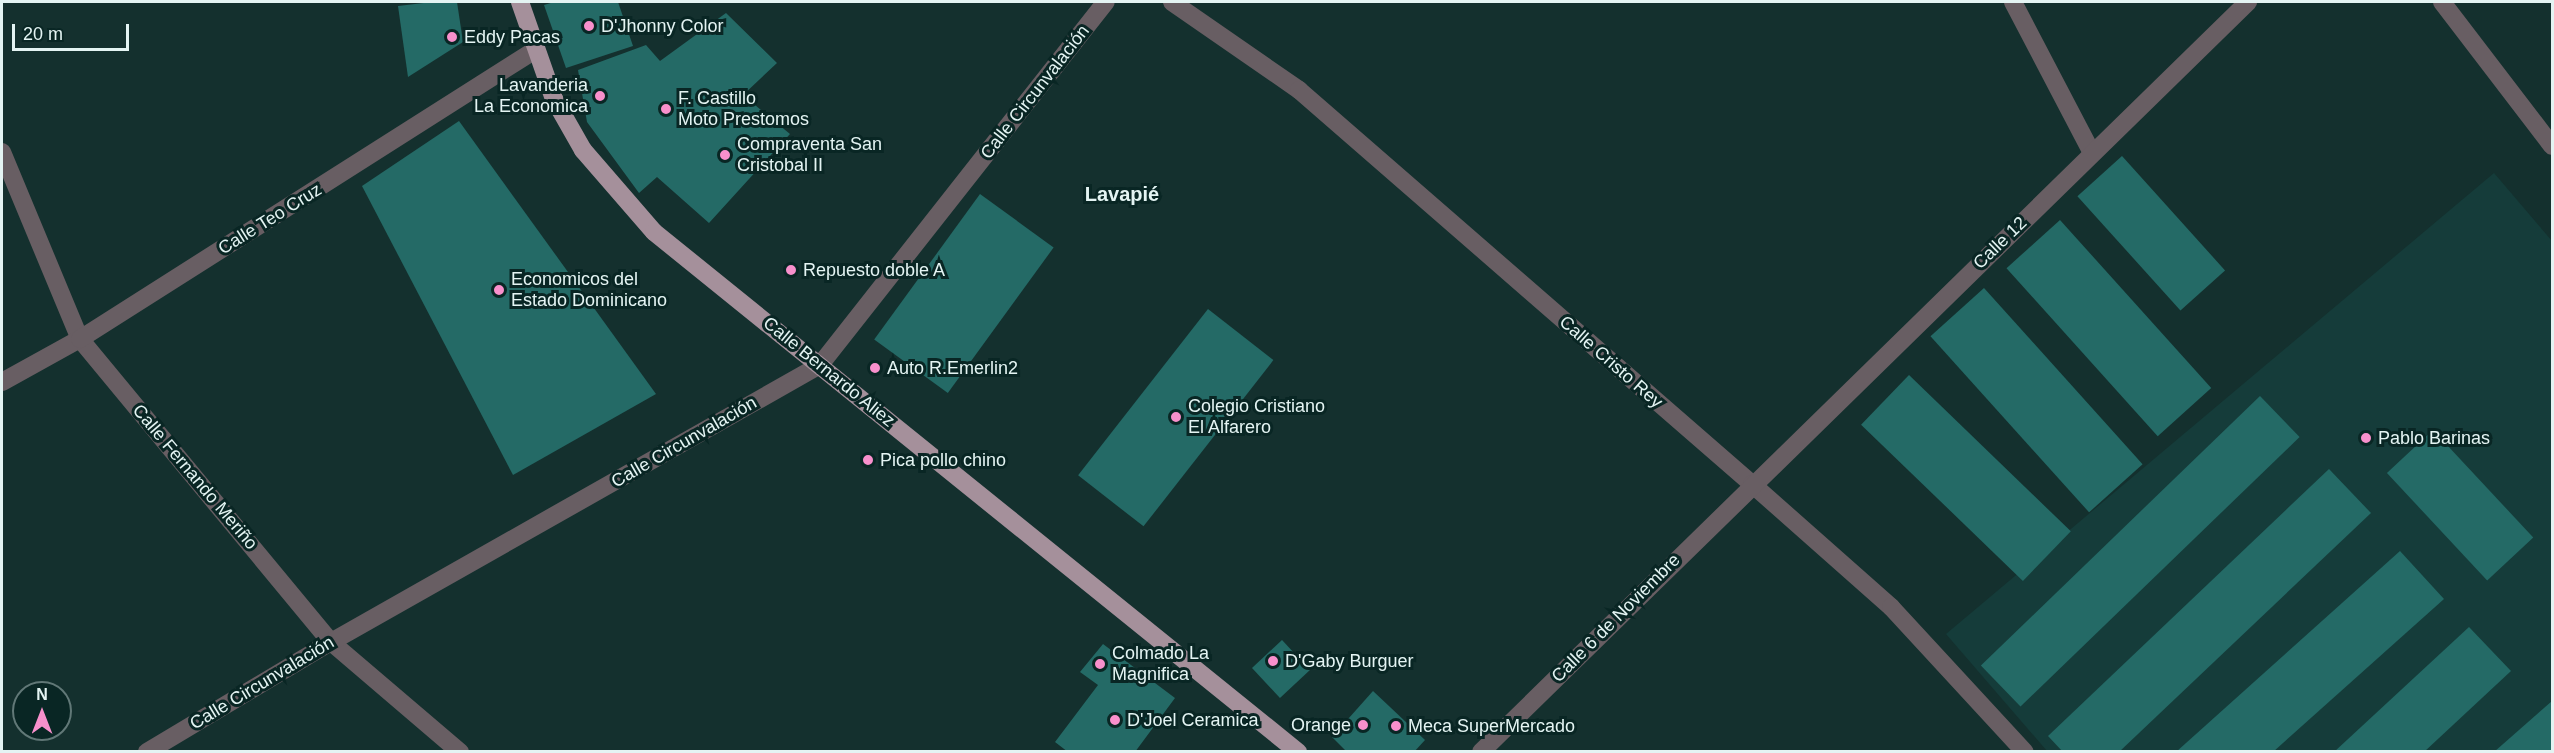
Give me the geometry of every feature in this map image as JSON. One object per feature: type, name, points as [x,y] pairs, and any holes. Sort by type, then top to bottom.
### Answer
[{"type":"main road","name":"Calle Bernardo Aliez","points":[[520,2],[554,99],[583,150],[654,232],[1298,752]]},
{"type":"street","name":"Calle Circunvalación","points":[[147,752],[331,642],[820,364],[1106,2]]},
{"type":"street","name":"Calle Cristo Rey","points":[[1172,2],[1299,90],[1752,484],[1891,607],[2025,752]]},
{"type":"street","points":[[2013,2],[2092,153]]},
{"type":"street","name":"Calle 12","points":[[1752,484],[2248,2]]},
{"type":"street","points":[[2442,2],[2553,146]]},
{"type":"street","name":"Calle Teo Cruz","points":[[2,382],[80,339],[535,50]]},
{"type":"street","name":"Calle Fernando Meriño","points":[[2,152],[80,339],[331,642],[460,752]]},
{"type":"street","name":"Calle 6 de Noviembre","points":[[1481,752],[1752,484]]},
{"type":"shaded area","name":"Pablo Barinas","points":[[2494,173],[2552,241],[2552,751],[2047,751],[1946,634]]},
{"type":"building","points":[[457,2],[463,42],[408,77],[398,6]]},
{"type":"building","name":"D'Jhonny Color","points":[[554,2],[618,2],[633,46],[566,68],[544,5]]},
{"type":"building","points":[[726,13],[777,63],[743,95],[790,134],[709,223],[657,177],[639,193],[587,122],[578,70],[646,45],[660,61]]},
{"type":"building","name":"Economicos del Estado Dominicano","points":[[459,121],[656,394],[513,475],[362,186]]},
{"type":"building","points":[[2122,156],[2225,270],[2180,311],[2077,196]]},
{"type":"building","points":[[980,194],[1054,247],[948,393],[874,340]]},
{"type":"building","points":[[2060,220],[2211,388],[2158,436],[2006,268]]},
{"type":"building","points":[[1984,288],[2143,464],[2089,512],[1930,336]]},
{"type":"building","name":"Colegio Cristiano El Alfarero","points":[[1208,309],[1273,360],[1144,526],[1078,475]]},
{"type":"building","points":[[1909,375],[2071,531],[2023,581],[1861,425]]},
{"type":"building","points":[[2260,396],[2300,437],[2020,707],[1981,666]]},
{"type":"building","points":[[2433,430],[2533,538],[2487,580],[2387,473]]},
{"type":"building","points":[[2329,469],[2371,513],[2119,752],[2063,752],[2048,736]]},
{"type":"building","points":[[2400,551],[2444,599],[2273,752],[2176,752]]},
{"type":"building","points":[[2469,627],[2511,671],[2424,752],[2334,752]]},
{"type":"building","points":[[1282,640],[1310,670],[1280,698],[1252,668]]},
{"type":"building","name":"D'Joel Ceramica","points":[[1103,644],[1175,698],[1135,752],[1068,752],[1055,742],[1098,685],[1080,672]]},
{"type":"building","points":[[1373,691],[1425,740],[1414,752],[1347,752],[1332,737]]},
{"type":"building","points":[[2552,701],[2552,752],[2494,752]]},
{"type":"place","name":"D'Jhonny Color","points":[[589,26]]},
{"type":"place","name":"Eddy Pacas","points":[[452,37]]},
{"type":"place","name":"Lavanderia La Economica","points":[[600,96]]},
{"type":"place","name":"F. Castillo Moto Prestomos","points":[[666,109]]},
{"type":"place","name":"Compraventa San Cristobal II","points":[[725,155]]},
{"type":"place","name":"Repuesto doble A","points":[[791,270]]},
{"type":"place","name":"Economicos del Estado Dominicano","points":[[499,290]]},
{"type":"place","name":"Auto R.Emerlin2","points":[[875,368]]},
{"type":"place","name":"Colegio Cristiano El Alfarero","points":[[1176,417]]},
{"type":"place","name":"Pablo Barinas","points":[[2366,438]]},
{"type":"place","name":"Pica pollo chino","points":[[868,460]]},
{"type":"place","name":"D'Gaby Burguer","points":[[1273,661]]},
{"type":"place","name":"Colmado La Magnifica","points":[[1100,664]]},
{"type":"place","name":"D'Joel Ceramica","points":[[1115,720]]},
{"type":"place","name":"Orange","points":[[1363,725]]},
{"type":"place","name":"Meca SuperMercado","points":[[1396,726]]},
{"type":"district","name":"Lavapié","points":[[1122,194]]}]
